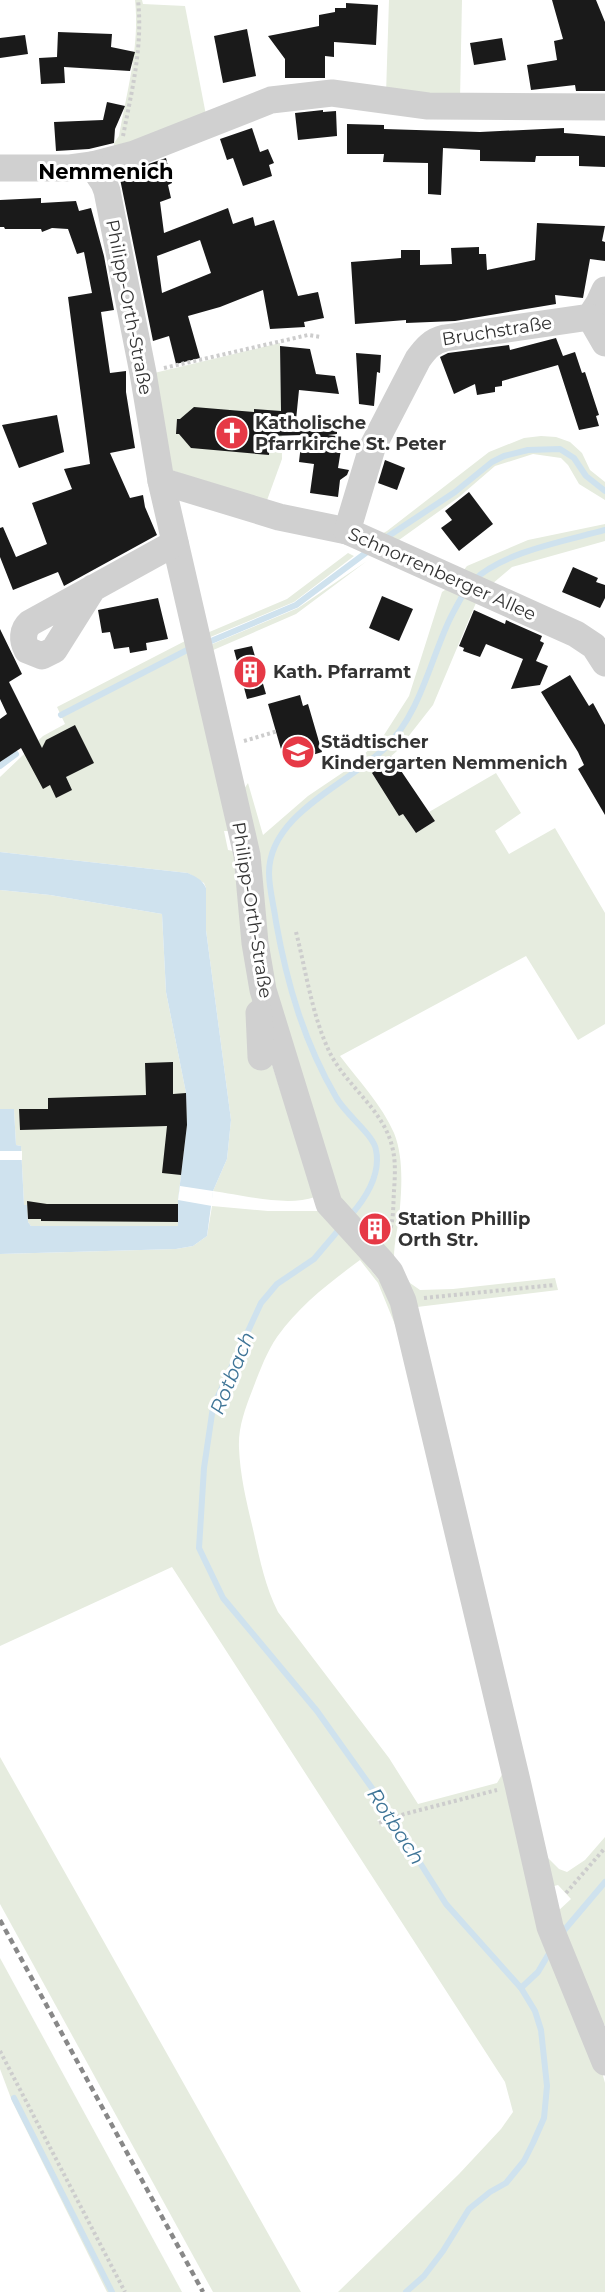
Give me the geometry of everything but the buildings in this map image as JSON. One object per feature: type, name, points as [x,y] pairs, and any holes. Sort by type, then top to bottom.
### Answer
[{"type":"street","points":[[0,168],[70,168],[92,165],[134,154],[271,100],[332,93],[428,106],[605,106]]},
{"type":"street","name":"Philipp-Orth-Straße","points":[[92,165],[107,191],[143,374],[161,481],[247,855],[255,943],[263,990],[328,1201],[390,1272],[403,1301],[549,1921],[605,2062]]},
{"type":"street","points":[[605,290],[590,317],[605,343]]},
{"type":"street","name":"Bruchstraße","points":[[367,540],[368,461],[379,433],[418,359],[428,346],[445,338],[590,317]]},
{"type":"street","name":"Schnorrenberger Allee","points":[[161,481],[279,517],[367,540],[595,636],[594,646],[605,663]]},
{"type":"street","points":[[93,588],[175,543]]},
{"type":"street","points":[[255,943],[261,1057]]},
{"type":"path","points":[[134,154],[123,137],[138,55],[141,24],[138,0]]},
{"type":"path","points":[[143,374],[276,341],[308,335],[321,337]]},
{"type":"path","points":[[237,744],[278,731]]},
{"type":"path","points":[[296,933],[319,1023],[329,1050],[345,1077],[381,1121],[392,1145],[395,1170],[392,1223],[388,1237],[372,1251]]},
{"type":"path","points":[[403,1301],[554,1285]]},
{"type":"path","points":[[379,1823],[518,1785]]},
{"type":"path","points":[[549,1921],[566,1893],[605,1848]]},
{"type":"path","points":[[0,2051],[125,2292]]},
{"type":"shaded area","points":[[135,0],[142,0],[143,4],[185,6],[206,115],[114,148],[114,143],[119,136],[132,68],[136,34]]},
{"type":"shaded area","points":[[389,0],[462,0],[460,99],[386,94]]},
{"type":"shaded area","points":[[280,343],[282,459],[266,503],[171,470],[150,374]]},
{"type":"shaded area","points":[[556,437],[570,442],[582,453],[590,470],[605,482],[605,500],[579,484],[561,458],[533,454],[495,466],[459,497],[392,545],[376,537],[387,531],[489,452],[524,438]]},
{"type":"shaded area","points":[[605,524],[605,541],[512,567],[492,584],[463,571],[467,566],[528,540]]},
{"type":"shaded area","points":[[348,553],[354,556],[294,602],[208,638],[207,633],[287,599]]},
{"type":"shaded area","points":[[367,561],[296,614],[211,651],[210,645],[298,608]]},
{"type":"shaded area","points":[[451,586],[478,598],[433,705],[397,751],[372,773],[399,815],[403,814],[416,833],[435,821],[429,812],[496,773],[521,813],[495,831],[509,854],[555,828],[605,913],[605,1024],[578,1040],[526,956],[340,1056],[383,1113],[397,1142],[401,1188],[394,1258],[410,1283],[420,1290],[453,1289],[555,1278],[558,1290],[417,1307],[543,1853],[559,1869],[567,1872],[585,1860],[605,1837],[605,2025],[598,2022],[568,1955],[570,1951],[555,1919],[557,1912],[571,1899],[558,1885],[554,1886],[544,1872],[414,1318],[413,1312],[416,1304],[398,1271],[374,1243],[355,1226],[357,1224],[341,1207],[331,1190],[278,1019],[266,966],[242,801],[242,792],[248,783],[263,835],[308,796],[351,767],[384,735],[409,696],[442,592]]},
{"type":"shaded area","points":[[187,640],[231,831],[224,831],[228,850],[238,852],[264,1040],[315,1197],[304,1200],[278,1201],[213,1191],[227,1159],[231,1120],[206,930],[204,883],[188,873],[0,852],[0,777],[43,736],[65,724],[57,707]]},
{"type":"shaded area","points":[[0,890],[50,895],[162,914],[166,992],[186,1093],[187,1125],[178,1200],[178,1226],[31,1226],[28,1222],[27,1205],[24,1205],[21,1146],[16,1145],[14,1109],[0,1109]]},
{"type":"shaded area","points":[[212,1206],[268,1211],[323,1211],[392,1296],[605,2083],[605,2292],[338,2292],[459,2174],[501,2129],[513,2112],[505,2082],[172,1567],[0,1646],[0,1254],[176,1249],[193,1246],[207,1236]],"holes":[[[360,1260],[378,1283],[398,1332],[503,1773],[497,1783],[418,1804],[389,1758],[278,1612],[262,1569],[241,1467],[239,1441],[243,1419],[260,1370],[273,1343],[305,1305]],[[395,1813],[400,1819],[382,1827],[377,1820]]]},
{"type":"shaded area","points":[[0,1757],[301,2292],[213,2292],[0,1904]]},
{"type":"shaded area","points":[[0,1958],[182,2292],[107,2292],[12,2101],[0,2069]]},
{"type":"water","points":[[0,852],[188,873],[201,880],[206,888],[206,930],[231,1120],[227,1159],[213,1191],[207,1236],[193,1246],[176,1249],[0,1254],[0,1109],[14,1109],[16,1145],[21,1146],[24,1205],[27,1205],[28,1222],[31,1226],[178,1226],[178,1200],[187,1125],[186,1093],[166,992],[162,914],[50,895],[0,890]]},
{"type":"pier","points":[[0,1151],[22,1151],[22,1160],[0,1160]]},
{"type":"pier","points":[[180,1186],[213,1191],[212,1206],[178,1200]]},
{"type":"waterway","points":[[384,539],[455,492],[492,462],[504,456],[528,450],[560,449],[574,458],[586,476],[605,491]]},
{"type":"waterway","name":"Rotbach","points":[[473,581],[500,562],[517,555],[605,530]]},
{"type":"waterway","points":[[204,644],[296,605],[371,549]]},
{"type":"waterway","name":"Rotbach","points":[[350,1216],[371,1186],[376,1168],[376,1150],[370,1138],[336,1097],[315,1055],[298,1012],[280,945],[271,891],[269,873],[272,852],[282,834],[296,817],[369,761],[397,735],[415,705],[448,623],[465,591]]},
{"type":"waterway","points":[[61,715],[191,648]]},
{"type":"waterway","points":[[0,766],[16,754]]},
{"type":"waterway","name":"Rotbach","points":[[342,1226],[314,1259],[277,1284],[261,1303],[213,1407],[204,1468],[199,1548],[223,1598],[317,1711],[379,1798],[446,1904],[521,1988],[535,2011],[541,2030],[547,2086],[544,2118],[524,2161],[506,2183],[490,2192],[469,2209],[443,2251],[424,2276],[406,2292]]},
{"type":"waterway","points":[[561,1934],[605,1882]]},
{"type":"waterway","points":[[521,1988],[538,1972],[551,1950]]},
{"type":"waterway","points":[[14,2098],[112,2292]]},
{"type":"railway","points":[[0,1920],[203,2292]]},
{"type":"place","name":"Katholische Pfarrkirche St. Peter","points":[[232,433]]},
{"type":"place","name":"Kath. Pfarramt","points":[[250,672]]},
{"type":"place","name":"Städtischer Kindergarten Nemmenich","points":[[298,752]]},
{"type":"place","name":"Station Phillip Orth Str.","points":[[375,1229]]},
{"type":"district","name":"Nemmenich","points":[[106,172]]}]
